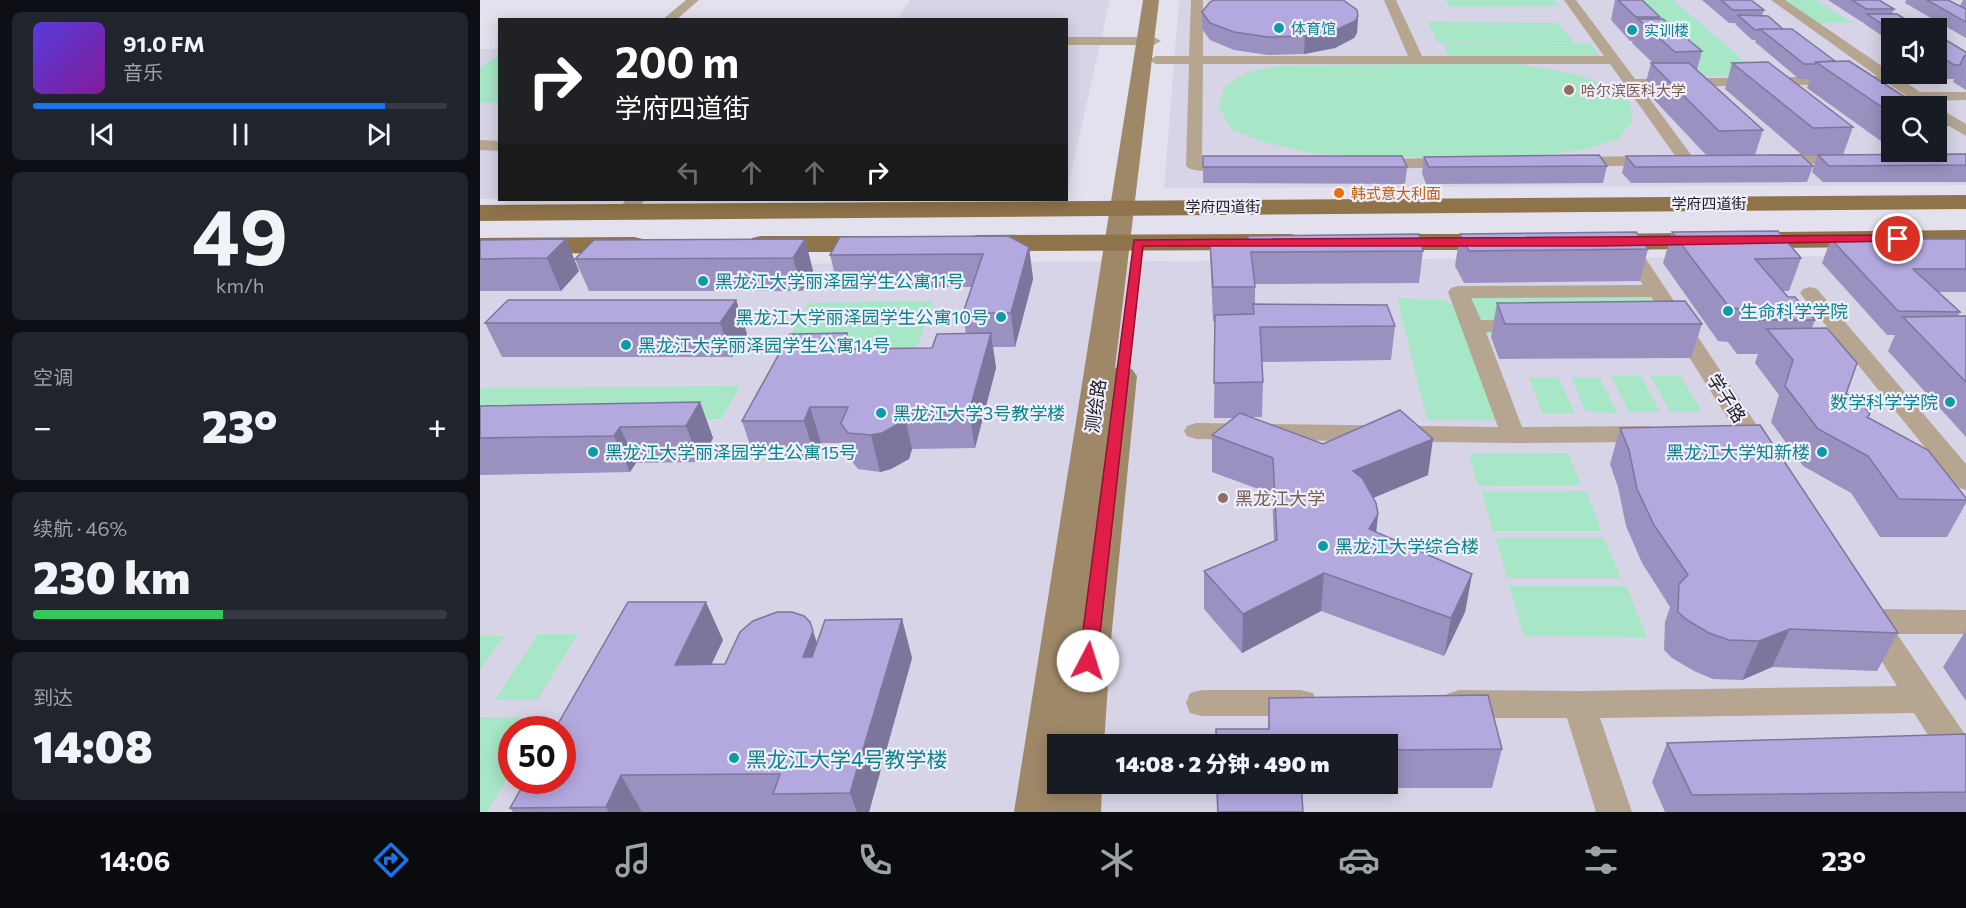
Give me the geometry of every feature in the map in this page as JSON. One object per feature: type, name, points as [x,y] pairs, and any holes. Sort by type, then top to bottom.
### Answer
[{"type":"main road","name":"测绘路","points":[[1151,0],[1152,47]]},
{"type":"main road","name":"测绘路","points":[[1039,812],[1133,207],[1159,0]]},
{"type":"main road","name":"学府四道街","points":[[480,213],[630,206],[1133,207],[1966,202]]},
{"type":"main road","points":[[1578,242],[1966,238]]},
{"type":"main road","points":[[951,243],[1316,242]]},
{"type":"main road","points":[[1352,242],[1530,242]]},
{"type":"main road","name":"测绘路","points":[[1083,734],[1127,243]]},
{"type":"main road","points":[[739,245],[904,244]]},
{"type":"main road","points":[[480,246],[657,245]]},
{"type":"main road","points":[[1076,812],[1077,794]]},
{"type":"street","points":[[670,18],[693,0]]},
{"type":"street","points":[[1197,0],[1194,166],[1252,165]]},
{"type":"street","points":[[1390,0],[1417,61]]},
{"type":"street","points":[[1558,162],[1693,160],[1631,84],[1570,0]]},
{"type":"street","points":[[1777,0],[1881,72]]},
{"type":"street","points":[[1068,41],[1152,47],[1196,61],[1614,60]]},
{"type":"street","points":[[1631,84],[1881,80]]},
{"type":"street","points":[[1898,84],[1915,96]]},
{"type":"street","points":[[1947,96],[1966,96]]},
{"type":"street","points":[[1947,118],[1966,131]]},
{"type":"street","points":[[480,146],[498,146]]},
{"type":"street","points":[[1756,160],[1861,159]]},
{"type":"street","points":[[1358,164],[1476,163]]},
{"type":"street","name":"学子路","points":[[1625,242],[1657,291],[1667,324],[1738,434],[1776,473]]},
{"type":"street","points":[[1513,435],[1458,292],[1657,291]]},
{"type":"street","points":[[1810,293],[1966,481]]},
{"type":"street","points":[[1473,326],[1542,325]]},
{"type":"street","points":[[1196,431],[1513,435],[1667,434]]},
{"type":"street","points":[[1966,622],[1867,612],[1966,765]]},
{"type":"street","points":[[1426,704],[1579,705],[1923,699]]},
{"type":"street","points":[[1202,703],[1332,703]]},
{"type":"street","points":[[1579,705],[1614,812]]},
{"type":"shaded area","points":[[910,0],[1110,0],[1068,186],[1068,18],[897,18]]},
{"type":"shaded area","name":"哈尔滨医科大学","points":[[1179,0],[1966,0],[1966,185],[1164,188]]},
{"type":"shaded area","points":[[480,49],[498,49],[498,199],[480,199]]},
{"type":"shaded area","name":"黑龙江大学","points":[[1966,255],[1966,812],[480,812],[480,266]]},
{"type":"green space","points":[[1445,0],[1554,0],[1560,6],[1450,7]]},
{"type":"green space","points":[[1624,0],[1673,0],[1761,75],[1704,76]]},
{"type":"green space","points":[[1785,0],[1816,0],[1852,23],[1817,23]]},
{"type":"green space","points":[[1428,22],[1558,23],[1574,43],[1437,42]]},
{"type":"green space","points":[[1443,43],[1591,44],[1601,58],[1449,57]]},
{"type":"green space","points":[[498,56],[498,103],[480,103],[480,67]]},
{"type":"green space","points":[[1519,64],[1571,73],[1604,84],[1630,103],[1632,121],[1619,138],[1587,149],[1527,157],[1366,157],[1311,153],[1263,142],[1231,129],[1218,106],[1226,85],[1248,72],[1283,65]]},
{"type":"green space","points":[[1647,294],[1673,332],[1484,334],[1467,295]]},
{"type":"green space","points":[[1397,298],[1444,300],[1463,311],[1496,420],[1427,420]]},
{"type":"green space","points":[[934,301],[914,354],[779,355],[809,303]]},
{"type":"green space","points":[[1611,376],[1641,376],[1660,412],[1629,412]]},
{"type":"green space","points":[[1650,376],[1680,376],[1703,412],[1671,412]]},
{"type":"green space","points":[[1528,377],[1558,377],[1575,413],[1543,413]]},
{"type":"green space","points":[[1571,377],[1599,377],[1617,413],[1586,412]]},
{"type":"green space","points":[[740,386],[721,419],[480,421],[480,389],[483,388]]},
{"type":"green space","points":[[1568,453],[1581,485],[1478,486],[1469,454]]},
{"type":"green space","points":[[1586,491],[1602,531],[1493,531],[1482,492]]},
{"type":"green space","points":[[1603,537],[1621,578],[1507,578],[1496,538]]},
{"type":"green space","points":[[1509,586],[1626,586],[1647,637],[1524,636]]},
{"type":"green space","points":[[538,634],[578,634],[537,700],[495,700]]},
{"type":"green space","points":[[480,636],[504,636],[480,670]]},
{"type":"green space","points":[[480,717],[498,717],[498,794],[487,812],[480,812]]},
{"type":"building","name":"体育馆","points":[[1214,0],[1343,0],[1357,10],[1358,16],[1355,21],[1336,30],[1305,36],[1268,37],[1234,32],[1210,23],[1202,12]]},
{"type":"building","points":[[1618,0],[1642,0],[1660,17],[1636,17]]},
{"type":"building","points":[[1721,0],[1751,0],[1764,10],[1733,10]]},
{"type":"building","points":[[1852,0],[1879,0],[1894,9],[1866,9]]},
{"type":"building","points":[[1927,0],[1948,0],[1966,9],[1966,22]]},
{"type":"building","points":[[1867,14],[1897,14],[1903,18],[1881,18],[1881,23]]},
{"type":"building","points":[[1738,15],[1768,16],[1783,29],[1755,30]]},
{"type":"building","points":[[1638,19],[1663,19],[1702,51],[1675,52]]},
{"type":"building","points":[[1760,29],[1792,29],[1835,61],[1804,64]]},
{"type":"building","points":[[1947,41],[1966,52],[1960,65],[1954,65],[1947,61]]},
{"type":"building","points":[[1849,61],[1881,82],[1881,84],[1903,96],[1881,96],[1881,106],[1816,62]]},
{"type":"building","points":[[1768,62],[1853,127],[1813,128],[1732,63]]},
{"type":"building","points":[[1651,63],[1689,63],[1763,130],[1719,131]]},
{"type":"building","points":[[1947,154],[1966,154],[1966,165],[1829,166],[1818,155],[1881,155],[1881,162],[1947,162]]},
{"type":"building","points":[[1599,155],[1607,166],[1429,167],[1424,157]]},
{"type":"building","points":[[1801,155],[1813,166],[1635,167],[1626,156]]},
{"type":"building","points":[[1203,156],[1402,156],[1407,167],[1203,167]]},
{"type":"building","points":[[1778,231],[1801,258],[1755,259],[1788,297],[1795,297],[1815,320],[1748,320],[1739,309],[1729,307],[1672,232]]},
{"type":"building","points":[[1636,232],[1648,249],[1469,251],[1460,234]]},
{"type":"building","points":[[1419,234],[1423,251],[1251,252],[1255,287],[1213,287],[1210,243],[1248,243],[1248,236]]},
{"type":"building","points":[[1008,236],[1029,247],[1011,313],[963,313],[983,254],[830,255],[840,237]]},
{"type":"building","points":[[566,239],[547,258],[480,259],[480,240]]},
{"type":"building","points":[[805,239],[793,258],[575,259],[594,240]]},
{"type":"building","points":[[1831,239],[1966,239],[1966,269],[1913,269],[1960,312],[1898,311]]},
{"type":"building","points":[[508,300],[736,300],[720,323],[485,323]]},
{"type":"building","points":[[1685,301],[1702,324],[1505,324],[1497,303]]},
{"type":"building","points":[[1253,304],[1387,305],[1395,326],[1260,327],[1263,382],[1214,383],[1215,315],[1254,314]]},
{"type":"building","points":[[1966,316],[1966,382],[1903,317]]},
{"type":"building","points":[[1827,328],[1857,363],[1846,394],[1856,396],[1870,414],[1867,417],[1928,450],[1966,500],[1899,499],[1868,456],[1818,429],[1785,386],[1793,360],[1767,329]]},
{"type":"building","points":[[847,333],[840,349],[932,348],[937,334],[991,333],[969,412],[904,413],[900,423],[882,433],[871,435],[848,433],[841,423],[848,407],[810,407],[804,421],[742,421],[790,334]]},
{"type":"building","points":[[700,402],[686,426],[620,427],[614,436],[480,438],[480,406]]},
{"type":"building","points":[[1400,410],[1433,439],[1353,471],[1362,478],[1376,503],[1378,514],[1369,529],[1472,574],[1451,618],[1324,573],[1243,614],[1204,571],[1277,540],[1273,458],[1212,435],[1240,413],[1323,444]]},
{"type":"building","points":[[1760,425],[1898,633],[1790,629],[1759,641],[1729,640],[1709,633],[1678,612],[1679,584],[1688,575],[1654,525],[1637,489],[1629,450],[1620,428]]},
{"type":"building","name":"黑龙江大学4号教学楼","points":[[628,602],[706,602],[675,665],[725,664],[740,632],[753,621],[777,612],[792,612],[804,616],[810,622],[813,631],[803,657],[812,657],[825,620],[902,619],[850,793],[773,794],[780,774],[621,775],[606,807],[510,808],[518,794],[576,794],[576,716],[562,716]]},
{"type":"building","points":[[1488,695],[1502,749],[1398,750],[1398,734],[1216,734],[1216,729],[1269,729],[1269,698]]},
{"type":"building","points":[[1966,734],[1966,792],[1692,795],[1667,743]]},
{"type":"building","points":[[1217,794],[1302,794],[1303,812],[1218,812]]},
{"type":"place","name":"体育馆","points":[[1279,28]]},
{"type":"place","name":"实训楼","points":[[1632,30]]},
{"type":"place","name":"哈尔滨医科大学","points":[[1569,90]]},
{"type":"place","name":"韩式意大利面","points":[[1339,193]]},
{"type":"place","name":"黑龙江大学丽泽园学生公寓11号","points":[[703,281]]},
{"type":"place","name":"生命科学学院","points":[[1728,311]]},
{"type":"place","name":"黑龙江大学丽泽园学生公寓10号","points":[[1001,317]]},
{"type":"place","name":"黑龙江大学丽泽园学生公寓14号","points":[[626,345]]},
{"type":"place","name":"数学科学学院","points":[[1950,402]]},
{"type":"place","name":"黑龙江大学3号教学楼","points":[[881,413]]},
{"type":"place","name":"黑龙江大学丽泽园学生公寓15号","points":[[593,452]]},
{"type":"place","name":"黑龙江大学知新楼","points":[[1822,452]]},
{"type":"place","name":"黑龙江大学","points":[[1223,498]]},
{"type":"place","name":"黑龙江大学综合楼","points":[[1323,546]]},
{"type":"place","name":"黑龙江大学4号教学楼","points":[[734,758]]},
{"type":"route","points":[[1088,661],[1137,243],[1898,239]]}]
